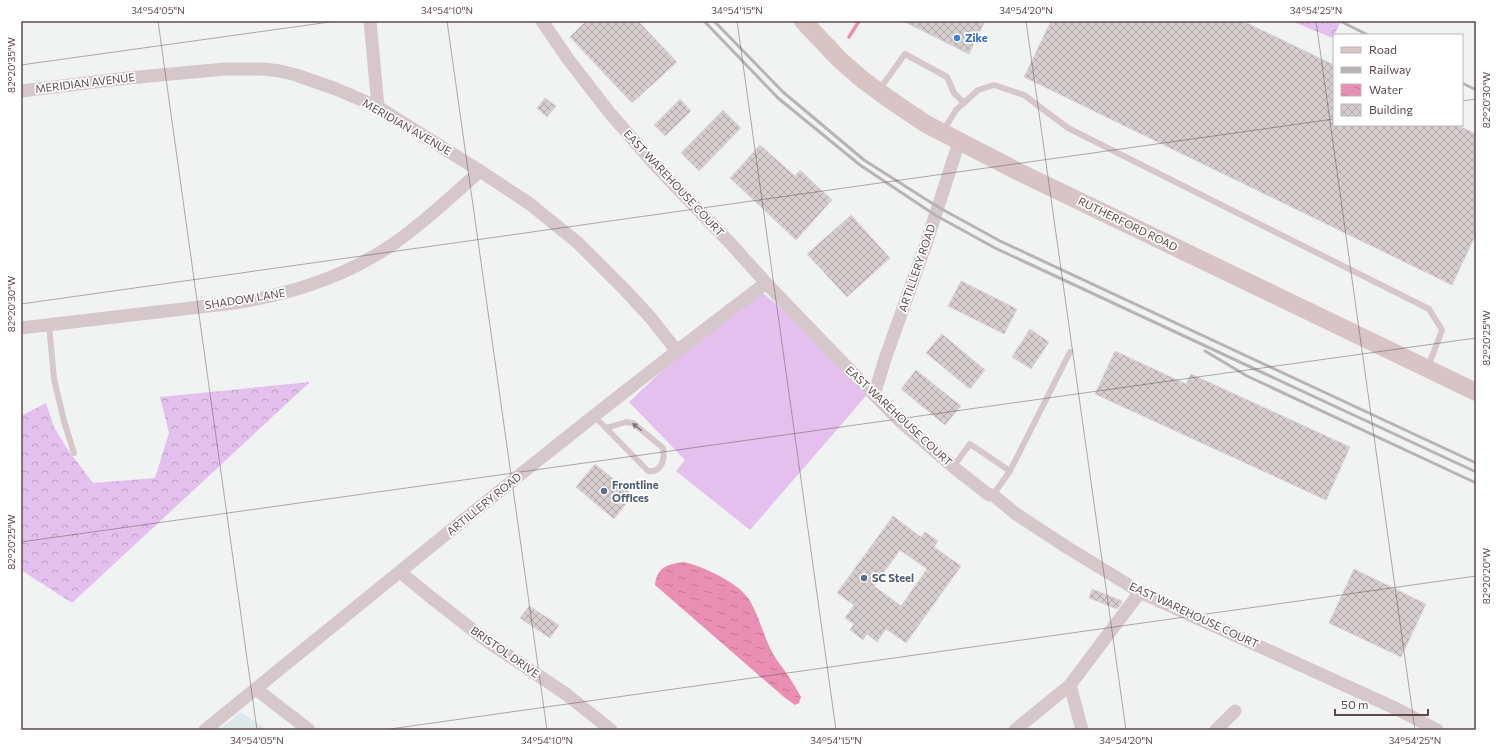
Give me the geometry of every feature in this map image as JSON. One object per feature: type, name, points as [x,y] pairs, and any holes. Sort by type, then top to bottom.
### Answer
[{"type":"street","points":[[370,21],[378,107]]},
{"type":"street","name":"RUTHERFORD ROAD","points":[[802,21],[840,60],[878,91],[926,124],[942,133],[1026,176],[1476,392]]},
{"type":"street","name":"EAST WAREHOUSE COURT","points":[[545,22],[568,59],[655,165],[874,395],[900,421],[953,467],[989,495],[993,495],[1016,514],[1140,592],[1397,709],[1437,730]]},
{"type":"street","name":"MERIDIAN AVENUE","points":[[21,91],[128,78],[225,69],[263,69],[315,81],[378,107],[530,204],[578,243],[650,317],[676,350]]},
{"type":"street","name":"ARTILLERY ROAD","points":[[874,395],[885,359],[926,244],[959,142]]},
{"type":"street","name":"SHADOW LANE","points":[[21,328],[248,301],[291,292],[348,270],[396,242],[419,225],[480,171]]},
{"type":"street","name":"ARTILLERY ROAD","points":[[205,730],[676,350],[766,283]]},
{"type":"street","name":"BRISTOL DRIVE","points":[[400,572],[487,641],[566,694],[611,730]]},
{"type":"street","points":[[1015,730],[1070,685],[1140,592]]},
{"type":"street","points":[[1070,685],[1082,730]]},
{"type":"street","points":[[256,689],[309,730]]},
{"type":"street","points":[[1216,730],[1235,711]]},
{"type":"lane","points":[[878,91],[904,54],[947,77],[954,92],[964,103]]},
{"type":"lane","points":[[942,133],[956,110],[978,90],[994,84],[1024,95],[1068,128],[1429,309],[1442,330],[1427,369]]},
{"type":"lane","points":[[49,325],[54,379],[64,421],[74,453]]},
{"type":"lane","points":[[993,495],[1010,471],[1070,352]]},
{"type":"lane","points":[[594,416],[648,472],[653,472],[661,466],[664,458],[662,448],[633,423],[626,422],[606,428]]},
{"type":"lane","points":[[953,467],[970,444],[1010,471]]},
{"type":"shaded area","points":[[241,712],[267,730],[219,730]]},
{"type":"green space","points":[[1291,21],[1341,21],[1335,34],[1333,34],[1333,38]]},
{"type":"green space","points":[[753,285],[787,313],[866,396],[750,530],[676,471],[685,460],[629,402]]},
{"type":"green space","points":[[310,382],[72,603],[21,570],[21,416],[46,403],[54,427],[68,450],[93,483],[155,478],[169,433],[160,397]]},
{"type":"water","points":[[684,562],[700,567],[728,581],[736,586],[748,598],[752,604],[773,654],[801,697],[799,703],[795,705],[784,697],[655,585],[658,574],[661,570],[668,565]]},
{"type":"building","points":[[586,21],[638,21],[677,62],[632,103],[570,37]]},
{"type":"building","name":"Zike","points":[[903,21],[985,21],[969,54]]},
{"type":"building","points":[[1051,21],[1243,21],[1333,65],[1333,126],[1459,126],[1476,134],[1476,234],[1452,285],[1024,77]]},
{"type":"building","points":[[545,98],[556,106],[547,117],[537,108]]},
{"type":"building","points":[[680,99],[691,111],[665,136],[654,125]]},
{"type":"building","points":[[723,110],[741,128],[699,171],[681,153]]},
{"type":"building","points":[[760,145],[795,176],[800,170],[832,200],[796,240],[730,178]]},
{"type":"building","points":[[851,215],[890,258],[847,297],[807,254]]},
{"type":"building","points":[[961,281],[1017,309],[1004,334],[948,306]]},
{"type":"building","points":[[1030,329],[1049,342],[1031,369],[1012,357]]},
{"type":"building","points":[[942,334],[985,370],[970,389],[926,353]]},
{"type":"building","points":[[1115,351],[1186,384],[1191,374],[1350,447],[1326,500],[1095,394]]},
{"type":"building","points":[[916,370],[961,406],[945,425],[901,389]]},
{"type":"building","name":"Frontline Offices","points":[[595,464],[633,495],[614,519],[576,487]]},
{"type":"building","name":"SC Steel","points":[[893,516],[921,537],[925,532],[938,541],[934,547],[961,566],[906,643],[886,629],[877,642],[867,634],[863,640],[850,630],[854,624],[845,618],[854,605],[837,593]],"holes":[[[900,550],[927,569],[901,606],[874,586]]]},
{"type":"building","points":[[1354,569],[1426,604],[1401,657],[1329,623]]},
{"type":"building","points":[[1092,589],[1122,601],[1121,604],[1117,609],[1089,598]]},
{"type":"building","points":[[529,606],[559,625],[550,638],[520,618]]},
{"type":"waterway","points":[[849,37],[859,21]]},
{"type":"railway","points":[[704,21],[778,98],[860,165],[935,215],[995,248],[1476,472]]},
{"type":"railway","points":[[714,21],[783,92],[864,160],[938,207],[1000,241],[1476,463]]},
{"type":"railway","points":[[1340,21],[1366,34]]},
{"type":"railway","points":[[1463,84],[1476,90]]},
{"type":"railway","points":[[1205,351],[1247,376],[1476,483]]},
{"type":"place","name":"Zike","points":[[957,38]]},
{"type":"place","name":"Frontline Offices","points":[[604,491]]},
{"type":"place","name":"SC Steel","points":[[864,578]]}]
